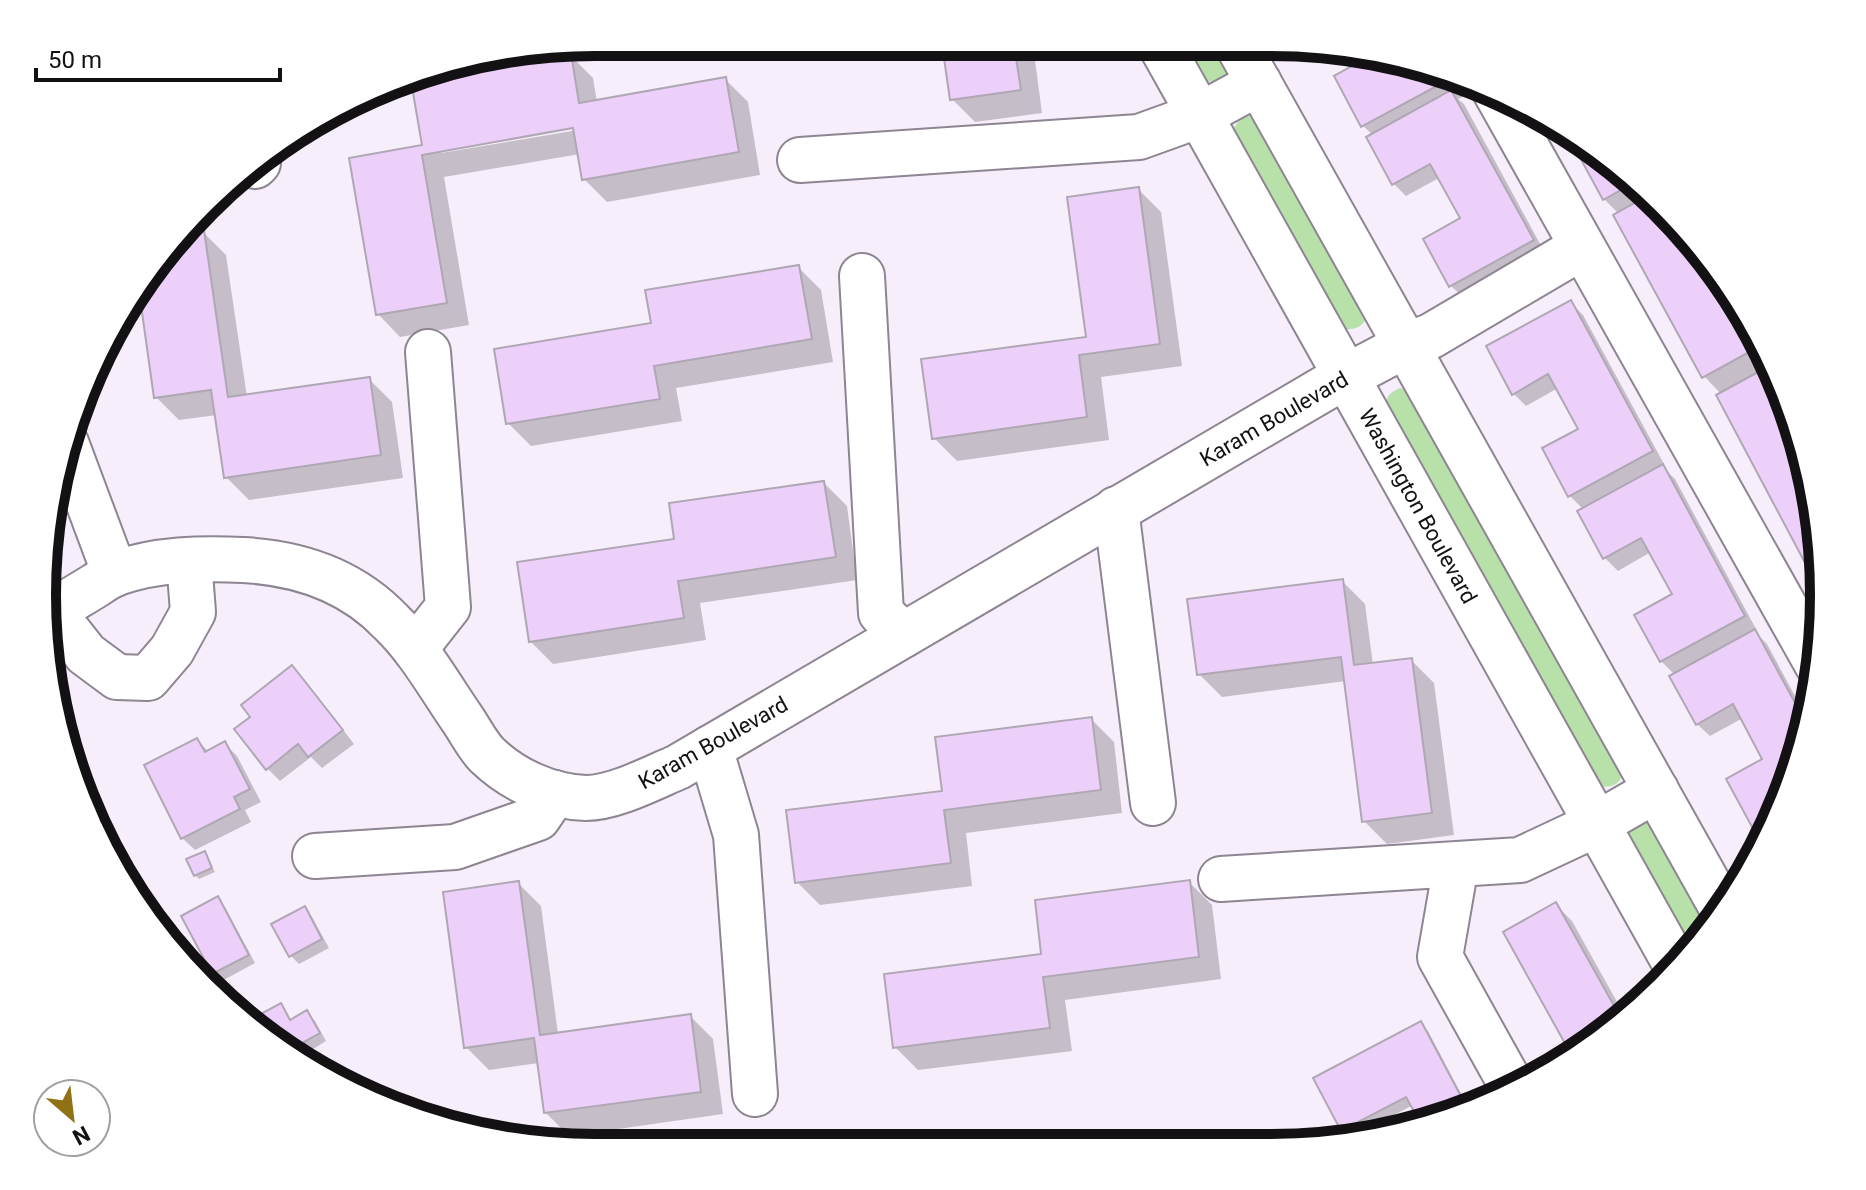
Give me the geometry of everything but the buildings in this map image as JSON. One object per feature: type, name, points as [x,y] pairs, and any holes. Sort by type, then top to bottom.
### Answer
[{"type":"street","name":"Washington Boulevard","points":[[1167,56],[1671,956]]},
{"type":"street","points":[[800,160],[1139,137],[1200,115],[1249,64],[1716,898]]},
{"type":"street","points":[[1506,111],[1807,646]]},
{"type":"street","name":"Karam Boulevard","points":[[56,608],[115,574],[159,563],[206,559],[254,561],[296,566],[331,578],[390,620],[415,649],[485,753],[507,771],[537,787],[588,798],[629,788],[678,767],[1116,509],[1346,377],[1406,345],[1431,336],[1582,247]]},
{"type":"street","points":[[862,276],[881,613],[903,635]]},
{"type":"street","points":[[415,649],[448,607],[428,352]]},
{"type":"street","points":[[73,461],[115,574]]},
{"type":"street","points":[[1116,509],[1153,803]]},
{"type":"street","points":[[57,620],[86,654],[117,677],[148,678],[172,650],[193,612],[189,560]]},
{"type":"street","points":[[710,748],[736,835],[755,1094]]},
{"type":"street","points":[[1221,879],[1520,860],[1597,824],[1656,790]]},
{"type":"street","points":[[315,856],[455,847],[538,818],[555,793]]},
{"type":"street","points":[[1456,865],[1440,957],[1508,1079]]},
{"type":"shaded area","points":[[1741,858],[1734,870],[1731,864]]},
{"type":"green space","points":[[1190,56],[1224,56],[1229,68],[1223,78],[1206,81]]},
{"type":"green space","points":[[1249,116],[1256,118],[1367,316],[1358,327],[1344,329],[1232,132],[1238,122]]},
{"type":"green space","points":[[1400,388],[1409,390],[1623,774],[1614,785],[1600,786],[1385,405],[1390,394]]},
{"type":"green space","points":[[1644,822],[1651,824],[1705,915],[1684,941],[1628,837],[1630,829]]}]
